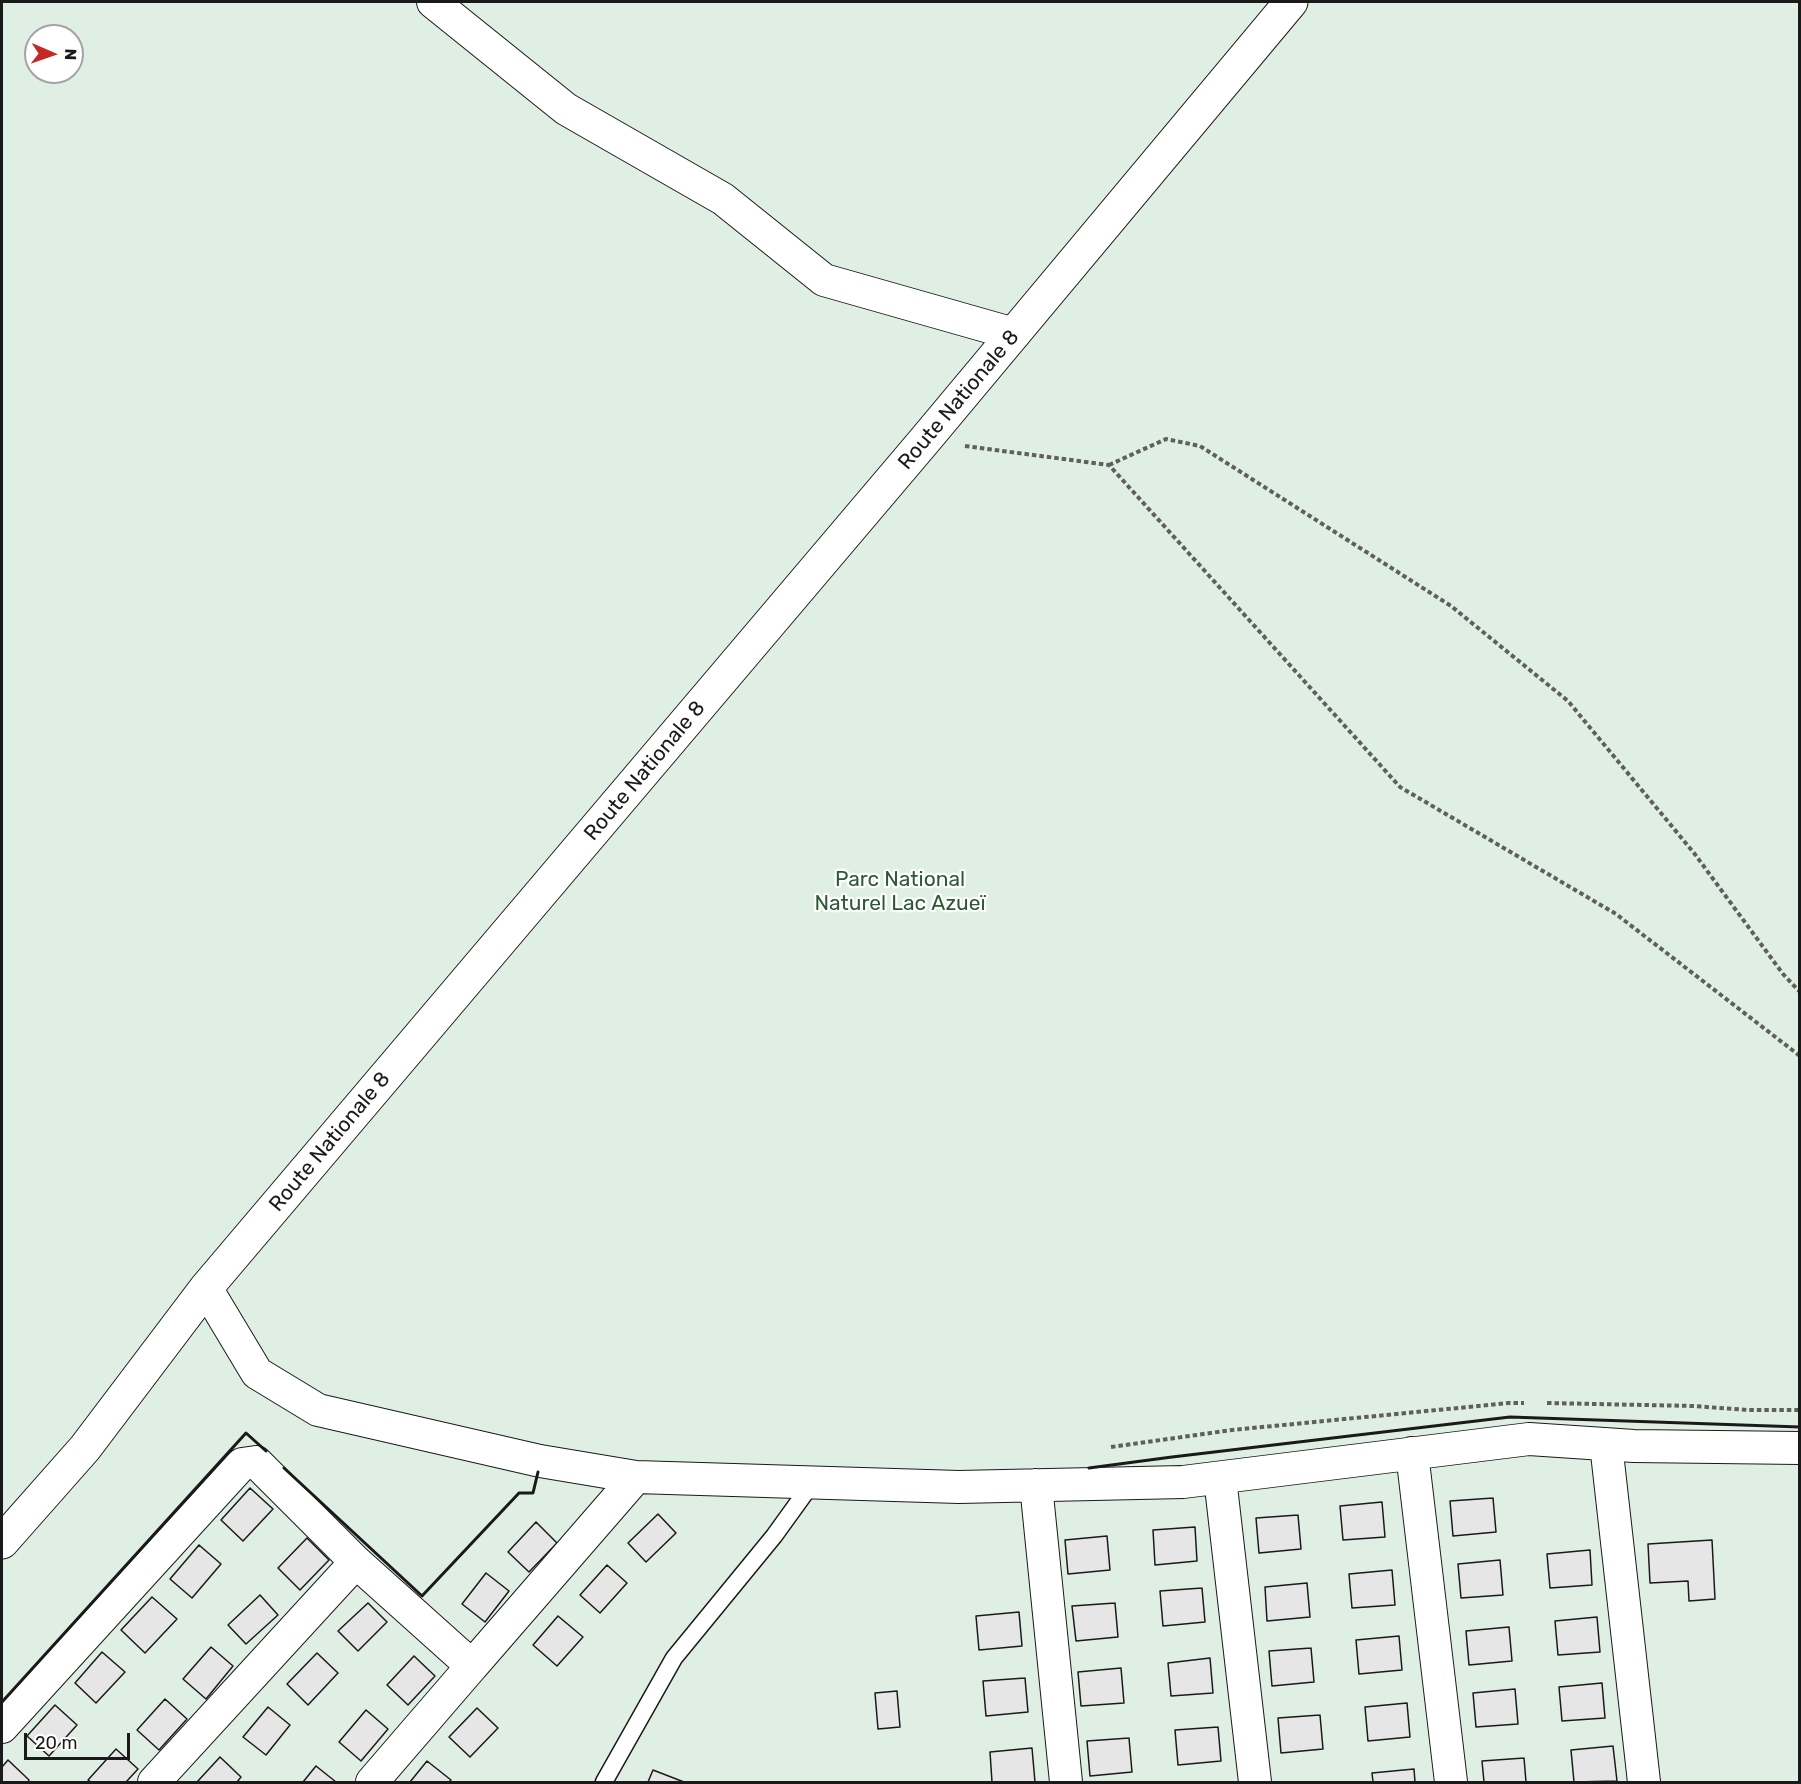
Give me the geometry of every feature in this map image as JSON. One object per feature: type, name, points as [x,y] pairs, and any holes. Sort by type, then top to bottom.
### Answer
[{"type":"main road","name":"Route Nationale 8","points":[[2,1542],[85,1448],[206,1288],[925,440],[1291,2]]},
{"type":"street","points":[[433,2],[566,109],[723,199],[824,280],[1014,334]]},
{"type":"street","points":[[206,1288],[257,1373],[318,1410],[540,1461],[636,1477],[959,1487],[1183,1482],[1528,1439],[1634,1446],[1800,1448]]},
{"type":"street","points":[[1606,1444],[1644,1782]]},
{"type":"street","points":[[1412,1453],[1451,1782]]},
{"type":"street","points":[[2,1727],[242,1464],[256,1462],[356,1562],[472,1666]]},
{"type":"street","points":[[372,1782],[636,1477]]},
{"type":"street","points":[[1220,1478],[1256,1782]]},
{"type":"street","points":[[1036,1485],[1066,1782]]},
{"type":"street","points":[[154,1782],[356,1562]]},
{"type":"lane","points":[[604,1782],[674,1658],[774,1536],[813,1482]]},
{"type":"path","points":[[925,440],[1110,465],[1166,439],[1200,446],[1451,606],[1568,701],[1694,853],[1783,974],[1800,992]]},
{"type":"path","points":[[1110,465],[1400,787],[1616,914],[1800,1056]]},
{"type":"path","points":[[1105,1448],[1232,1430],[1509,1403],[1532,1403]]},
{"type":"path","points":[[1544,1403],[1800,1410]]},
{"type":"green space","name":"Parc National Naturel Lac Azueï","points":[[2,2],[1799,2],[1799,1782],[2,1782]]},
{"type":"building","points":[[250,1488],[273,1509],[243,1541],[221,1520]]},
{"type":"building","points":[[1493,1498],[1496,1532],[1453,1536],[1450,1501]]},
{"type":"building","points":[[1382,1502],[1385,1537],[1343,1540],[1340,1506]]},
{"type":"building","points":[[658,1514],[676,1533],[646,1562],[628,1543]]},
{"type":"building","points":[[1298,1515],[1301,1549],[1259,1553],[1256,1518]]},
{"type":"building","points":[[536,1522],[557,1543],[529,1572],[508,1552]]},
{"type":"building","points":[[1195,1527],[1197,1561],[1155,1565],[1153,1530]]},
{"type":"building","points":[[1107,1536],[1110,1570],[1068,1574],[1065,1540]]},
{"type":"building","points":[[307,1538],[329,1560],[300,1590],[278,1568]]},
{"type":"building","points":[[1712,1540],[1715,1599],[1689,1601],[1688,1581],[1650,1583],[1648,1544]]},
{"type":"building","points":[[199,1545],[221,1564],[192,1598],[170,1579]]},
{"type":"building","points":[[1590,1550],[1592,1585],[1550,1588],[1547,1554]]},
{"type":"building","points":[[1500,1560],[1503,1595],[1461,1598],[1458,1564]]},
{"type":"building","points":[[607,1565],[627,1583],[600,1613],[580,1595]]},
{"type":"building","points":[[1392,1570],[1395,1605],[1352,1608],[1349,1574]]},
{"type":"building","points":[[486,1573],[509,1591],[485,1622],[462,1604]]},
{"type":"building","points":[[1307,1583],[1310,1617],[1267,1621],[1265,1587]]},
{"type":"building","points":[[1202,1588],[1205,1622],[1163,1626],[1160,1591]]},
{"type":"building","points":[[260,1595],[278,1615],[246,1644],[228,1625]]},
{"type":"building","points":[[152,1597],[177,1619],[145,1653],[121,1630]]},
{"type":"building","points":[[368,1603],[387,1622],[358,1651],[338,1631]]},
{"type":"building","points":[[1115,1603],[1118,1637],[1076,1641],[1072,1606]]},
{"type":"building","points":[[1019,1612],[1022,1646],[979,1650],[976,1616]]},
{"type":"building","points":[[558,1616],[583,1637],[557,1666],[533,1645]]},
{"type":"building","points":[[1597,1617],[1600,1652],[1558,1655],[1555,1621]]},
{"type":"building","points":[[1509,1627],[1512,1661],[1469,1665],[1466,1631]]},
{"type":"building","points":[[1399,1636],[1402,1670],[1359,1674],[1356,1640]]},
{"type":"building","points":[[211,1647],[233,1666],[206,1699],[183,1679]]},
{"type":"building","points":[[1311,1648],[1314,1682],[1272,1686],[1269,1651]]},
{"type":"building","points":[[102,1652],[125,1672],[96,1703],[75,1683]]},
{"type":"building","points":[[317,1653],[338,1673],[308,1705],[287,1684]]},
{"type":"building","points":[[414,1656],[435,1676],[408,1705],[387,1685]]},
{"type":"building","points":[[1210,1658],[1213,1693],[1171,1696],[1168,1663]]},
{"type":"building","points":[[1121,1668],[1124,1703],[1081,1706],[1078,1672]]},
{"type":"building","points":[[1025,1678],[1028,1712],[986,1716],[983,1681]]},
{"type":"building","points":[[1602,1683],[1605,1718],[1562,1721],[1559,1687]]},
{"type":"building","points":[[1515,1689],[1518,1724],[1476,1727],[1473,1693]]},
{"type":"building","points":[[897,1691],[900,1727],[878,1729],[875,1693]]},
{"type":"building","points":[[165,1699],[187,1719],[159,1750],[137,1730]]},
{"type":"building","points":[[1407,1703],[1410,1737],[1368,1741],[1365,1707]]},
{"type":"building","points":[[55,1705],[77,1725],[49,1756],[27,1736]]},
{"type":"building","points":[[268,1707],[290,1725],[266,1755],[243,1737]]},
{"type":"building","points":[[477,1708],[498,1728],[470,1757],[449,1737]]},
{"type":"building","points":[[366,1710],[388,1729],[361,1761],[339,1742]]},
{"type":"building","points":[[1320,1715],[1323,1749],[1281,1753],[1278,1718]]},
{"type":"building","points":[[1218,1727],[1221,1761],[1178,1765],[1175,1730]]},
{"type":"building","points":[[1129,1738],[1132,1772],[1090,1776],[1087,1741]]},
{"type":"building","points":[[1613,1746],[1617,1781],[1574,1782],[1571,1750]]},
{"type":"building","points":[[1032,1748],[1035,1782],[992,1782],[990,1752]]},
{"type":"building","points":[[116,1749],[138,1769],[126,1782],[91,1782],[88,1780]]},
{"type":"building","points":[[220,1757],[241,1777],[237,1782],[197,1782]]},
{"type":"building","points":[[1524,1758],[1526,1782],[1484,1782],[1482,1761]]},
{"type":"building","points":[[8,1760],[29,1780],[28,1782],[2,1782],[2,1767]]},
{"type":"building","points":[[427,1761],[451,1780],[449,1782],[410,1782]]},
{"type":"building","points":[[316,1766],[336,1782],[303,1782]]},
{"type":"building","points":[[1414,1769],[1415,1782],[1373,1782],[1372,1773]]},
{"type":"building","points":[[653,1770],[684,1782],[648,1782]]},
{"type":"wall","points":[[1089,1468],[1510,1417],[1800,1427]]},
{"type":"wall","points":[[2,1702],[246,1433],[266,1451]]},
{"type":"wall","points":[[284,1468],[422,1596],[519,1493],[533,1493],[538,1472]]}]
